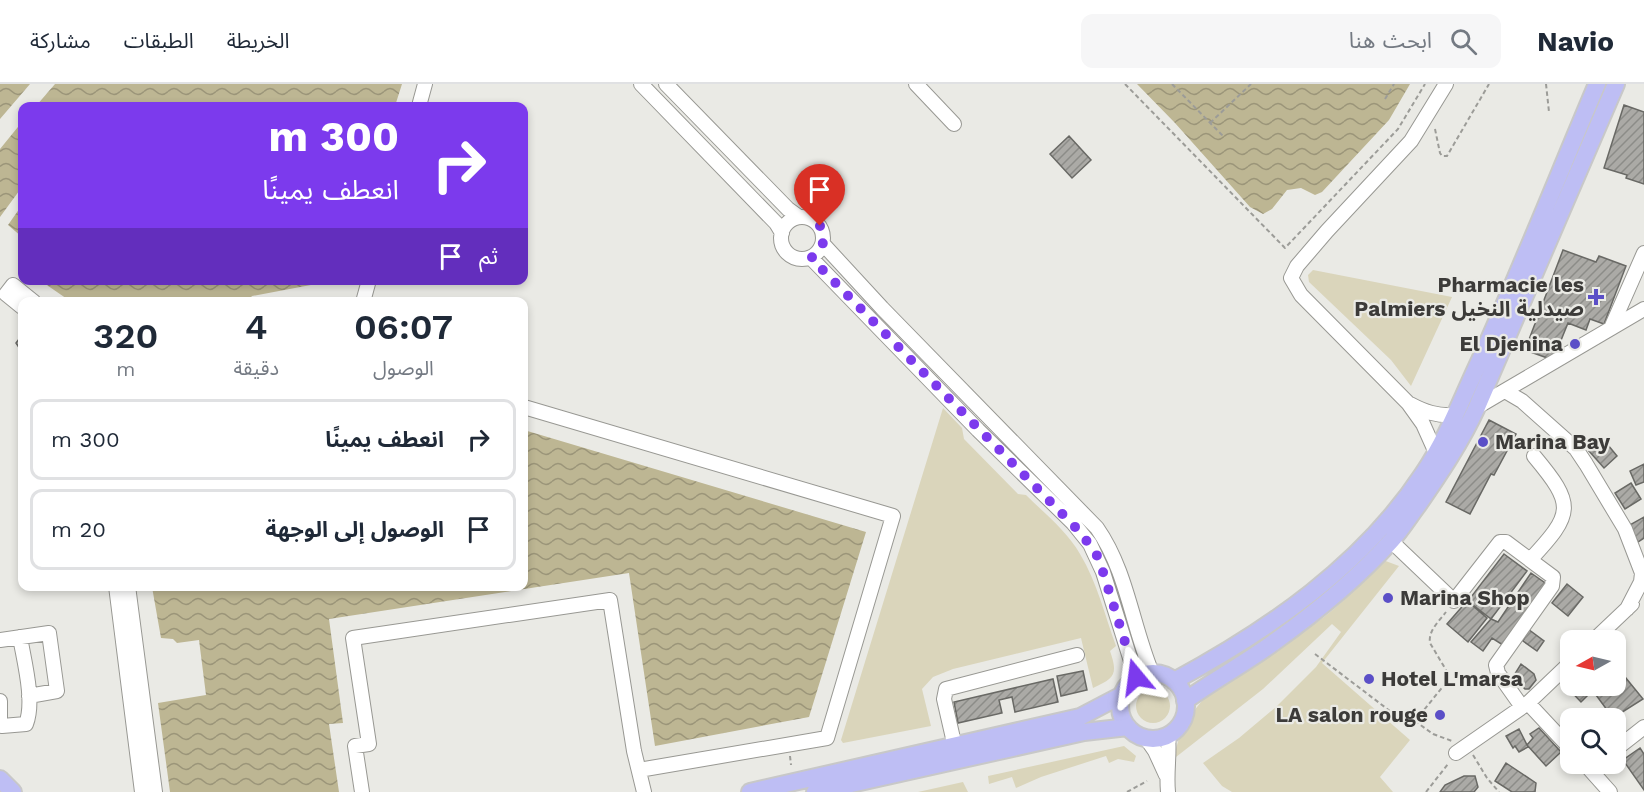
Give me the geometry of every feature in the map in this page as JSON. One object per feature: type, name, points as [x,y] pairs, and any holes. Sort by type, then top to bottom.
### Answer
[{"type":"main road","points":[[1174,681],[1249,638],[1337,572],[1366,544],[1423,474],[1436,453],[1496,324],[1597,84]]},
{"type":"main road","points":[[1185,701],[1236,669],[1327,602],[1391,541],[1456,450],[1477,407],[1616,84]]},
{"type":"main road","points":[[1144,675],[1164,675],[1174,681],[1182,690],[1185,701],[1182,721],[1168,735],[1146,738],[1128,727],[1120,708],[1122,695],[1127,685],[1144,675]]},
{"type":"main road","points":[[750,792],[1080,717],[1122,695]]},
{"type":"main road","points":[[814,792],[843,789],[1084,732],[1128,727]]},
{"type":"main road","points":[[0,779],[13,792]]},
{"type":"street","points":[[420,102],[425,84]]},
{"type":"street","points":[[641,84],[776,223],[782,233],[782,245],[789,255],[800,260],[817,254],[823,244],[823,232],[820,226],[811,219],[799,217],[788,210],[666,84]]},
{"type":"street","points":[[916,84],[954,124]]},
{"type":"street","points":[[1436,453],[1423,424],[1408,403],[1301,296],[1292,278],[1297,266],[1327,231],[1411,141],[1446,84]]},
{"type":"street","points":[[782,233],[788,223],[799,217]]},
{"type":"street","points":[[823,244],[882,308],[1097,528],[1115,560],[1143,652],[1144,675]]},
{"type":"street","points":[[1611,328],[1644,253]]},
{"type":"street","points":[[811,258],[1081,533],[1098,557],[1144,675]]},
{"type":"street","points":[[18,304],[6,294],[13,285],[27,297]]},
{"type":"street","points":[[1477,407],[1644,309]]},
{"type":"street","points":[[1505,391],[1522,401],[1576,449],[1625,529],[1642,573],[1641,582],[1627,609]]},
{"type":"street","points":[[1408,403],[1440,416],[1454,415]]},
{"type":"street","points":[[528,408],[893,516],[827,738],[639,770]]},
{"type":"street","points":[[1530,560],[1558,528],[1564,513],[1563,497],[1555,482],[1534,456]]},
{"type":"street","points":[[1391,541],[1454,601],[1500,542],[1506,542],[1553,577],[1553,582],[1499,661],[1496,669],[1525,705],[1560,738]]},
{"type":"street","points":[[117,591],[142,792]]},
{"type":"street","points":[[129,591],[155,792]]},
{"type":"street","points":[[1605,630],[1642,598]]},
{"type":"street","points":[[362,792],[355,746],[369,744],[353,638],[610,600],[634,752],[644,792]]},
{"type":"street","points":[[0,640],[49,633],[57,691],[29,696]]},
{"type":"street","points":[[0,713],[2,726],[26,724],[29,696],[20,637]]},
{"type":"street","points":[[955,747],[944,699],[946,689],[1077,655]]},
{"type":"street","points":[[1462,749],[1525,705],[1560,672]]},
{"type":"street","points":[[1626,741],[1644,727]]},
{"type":"street","points":[[1168,735],[1170,751],[1166,775],[1168,792]]},
{"type":"street","points":[[1146,738],[1166,775]]},
{"type":"street","points":[[1597,774],[1610,792]]},
{"type":"path","points":[[1125,84],[1285,248],[1398,129],[1425,84]]},
{"type":"path","points":[[1172,84],[1224,137]]},
{"type":"path","points":[[1210,123],[1251,84]]},
{"type":"path","points":[[1385,99],[1394,84]]},
{"type":"path","points":[[1434,125],[1440,153],[1442,156],[1447,156],[1490,84]]},
{"type":"path","points":[[1546,84],[1549,112]]},
{"type":"path","points":[[1315,654],[1411,727],[1449,679],[1429,638],[1454,601]]},
{"type":"path","points":[[1415,721],[1433,734],[1462,749],[1498,792]]},
{"type":"path","points":[[1426,792],[1462,749]]},
{"type":"path","points":[[1127,792],[1147,781]]},
{"type":"shaded area","points":[[1313,270],[1452,297],[1411,386],[1391,360],[1309,282],[1308,275]]},
{"type":"shaded area","points":[[943,408],[962,428],[964,439],[1018,494],[1026,495],[1048,516],[1075,546],[1091,576],[1116,646],[1110,651],[1114,665],[1113,674],[1093,688],[1081,638],[953,669],[933,677],[922,689],[931,726],[843,743],[841,740]]},
{"type":"shaded area","points":[[1383,560],[1399,566],[1322,663],[1410,740],[1380,777],[1393,792],[1232,792],[1222,786],[1203,763],[1239,738],[1276,707],[1316,667],[1341,632],[1332,624],[1263,689],[1176,757],[1182,733],[1192,714],[1209,694],[1324,617]]},
{"type":"shaded area","points":[[1153,689],[1165,694],[1170,706],[1165,718],[1153,723],[1141,718],[1136,706],[1141,694]]},
{"type":"shaded area","points":[[1124,746],[1136,756],[1134,762],[1118,759],[1109,763],[1106,756],[1041,777],[1016,788],[1012,777],[989,784],[988,776]]},
{"type":"shaded area","points":[[963,782],[968,792],[918,792]]},
{"type":"water","points":[[0,84],[30,84],[0,119]]},
{"type":"water","points":[[55,84],[402,84],[396,102],[39,102]]},
{"type":"water","points":[[1137,84],[1410,84],[1389,120],[1322,192],[1315,195],[1301,188],[1287,190],[1272,209],[1263,214],[1250,207]]},
{"type":"water","points":[[18,127],[18,192],[0,217],[0,149]]},
{"type":"water","points":[[18,211],[18,234],[8,225]]},
{"type":"water","points":[[47,285],[311,285],[251,297],[64,297]]},
{"type":"water","points":[[528,431],[866,532],[809,717],[655,746],[629,573],[528,588]]},
{"type":"water","points":[[153,591],[512,591],[329,619],[343,723],[329,724],[339,792],[170,792],[158,703],[206,695],[199,640],[177,643],[173,639],[161,638]]},
{"type":"building","points":[[1624,105],[1644,112],[1644,184],[1626,178],[1627,175],[1604,168]]},
{"type":"building","points":[[1069,136],[1091,160],[1072,178],[1050,154]]},
{"type":"building","points":[[1563,250],[1596,262],[1599,256],[1626,266],[1604,324],[1590,319],[1586,330],[1568,323],[1553,360],[1525,350]]},
{"type":"building","points":[[1489,420],[1516,434],[1470,514],[1446,502]]},
{"type":"building","points":[[1603,439],[1617,456],[1604,468],[1589,451]]},
{"type":"building","points":[[1644,464],[1644,482],[1636,485],[1630,471]]},
{"type":"building","points":[[1631,483],[1641,499],[1625,509],[1615,493]]},
{"type":"building","points":[[1644,517],[1644,538],[1638,542],[1628,526]]},
{"type":"building","points":[[1504,554],[1527,571],[1491,619],[1468,601]]},
{"type":"building","points":[[1531,573],[1548,585],[1506,647],[1492,638],[1483,651],[1471,642],[1491,619],[1498,622]]},
{"type":"building","points":[[1567,584],[1583,597],[1568,616],[1552,603]]},
{"type":"building","points":[[1467,601],[1487,618],[1468,642],[1447,624]]},
{"type":"building","points":[[1528,629],[1544,641],[1537,651],[1523,641]]},
{"type":"building","points":[[1521,664],[1534,674],[1536,680],[1529,689],[1525,689],[1513,677]]},
{"type":"building","points":[[1083,671],[1087,690],[1061,696],[1057,676]]},
{"type":"building","points":[[1626,678],[1643,699],[1626,710],[1606,708],[1597,696],[1626,696]]},
{"type":"building","points":[[1053,679],[1058,702],[1015,712],[1012,697],[999,700],[1002,713],[958,723],[954,702]]},
{"type":"building","points":[[1575,696],[1587,696],[1581,702]]},
{"type":"building","points":[[1539,728],[1560,751],[1546,766],[1527,745],[1533,738],[1530,734]]},
{"type":"building","points":[[1519,729],[1528,747],[1519,752],[1515,746],[1513,748],[1506,736]]},
{"type":"building","points":[[1640,748],[1644,754],[1644,790],[1626,764],[1626,758]]},
{"type":"building","points":[[1506,763],[1536,783],[1535,792],[1512,792],[1495,781]]},
{"type":"building","points":[[1464,776],[1475,776],[1478,787],[1474,792],[1440,792],[1445,785]]},
{"type":"place","name":"Pharmacie les Palmiers صيدلية النخيل","points":[[1596,297]]},
{"type":"place","name":"El Djenina","points":[[1575,344]]},
{"type":"place","name":"Marina Bay","points":[[1483,442]]},
{"type":"place","name":"Marina Shop","points":[[1388,598]]},
{"type":"place","name":"Hotel L'marsa","points":[[1369,679]]},
{"type":"place","name":"LA salon rouge","points":[[1440,715]]},
{"type":"route","points":[[820,226],[824,238],[823,244],[817,254],[811,258],[978,430],[1073,523],[1090,544],[1098,557],[1136,677]]}]
